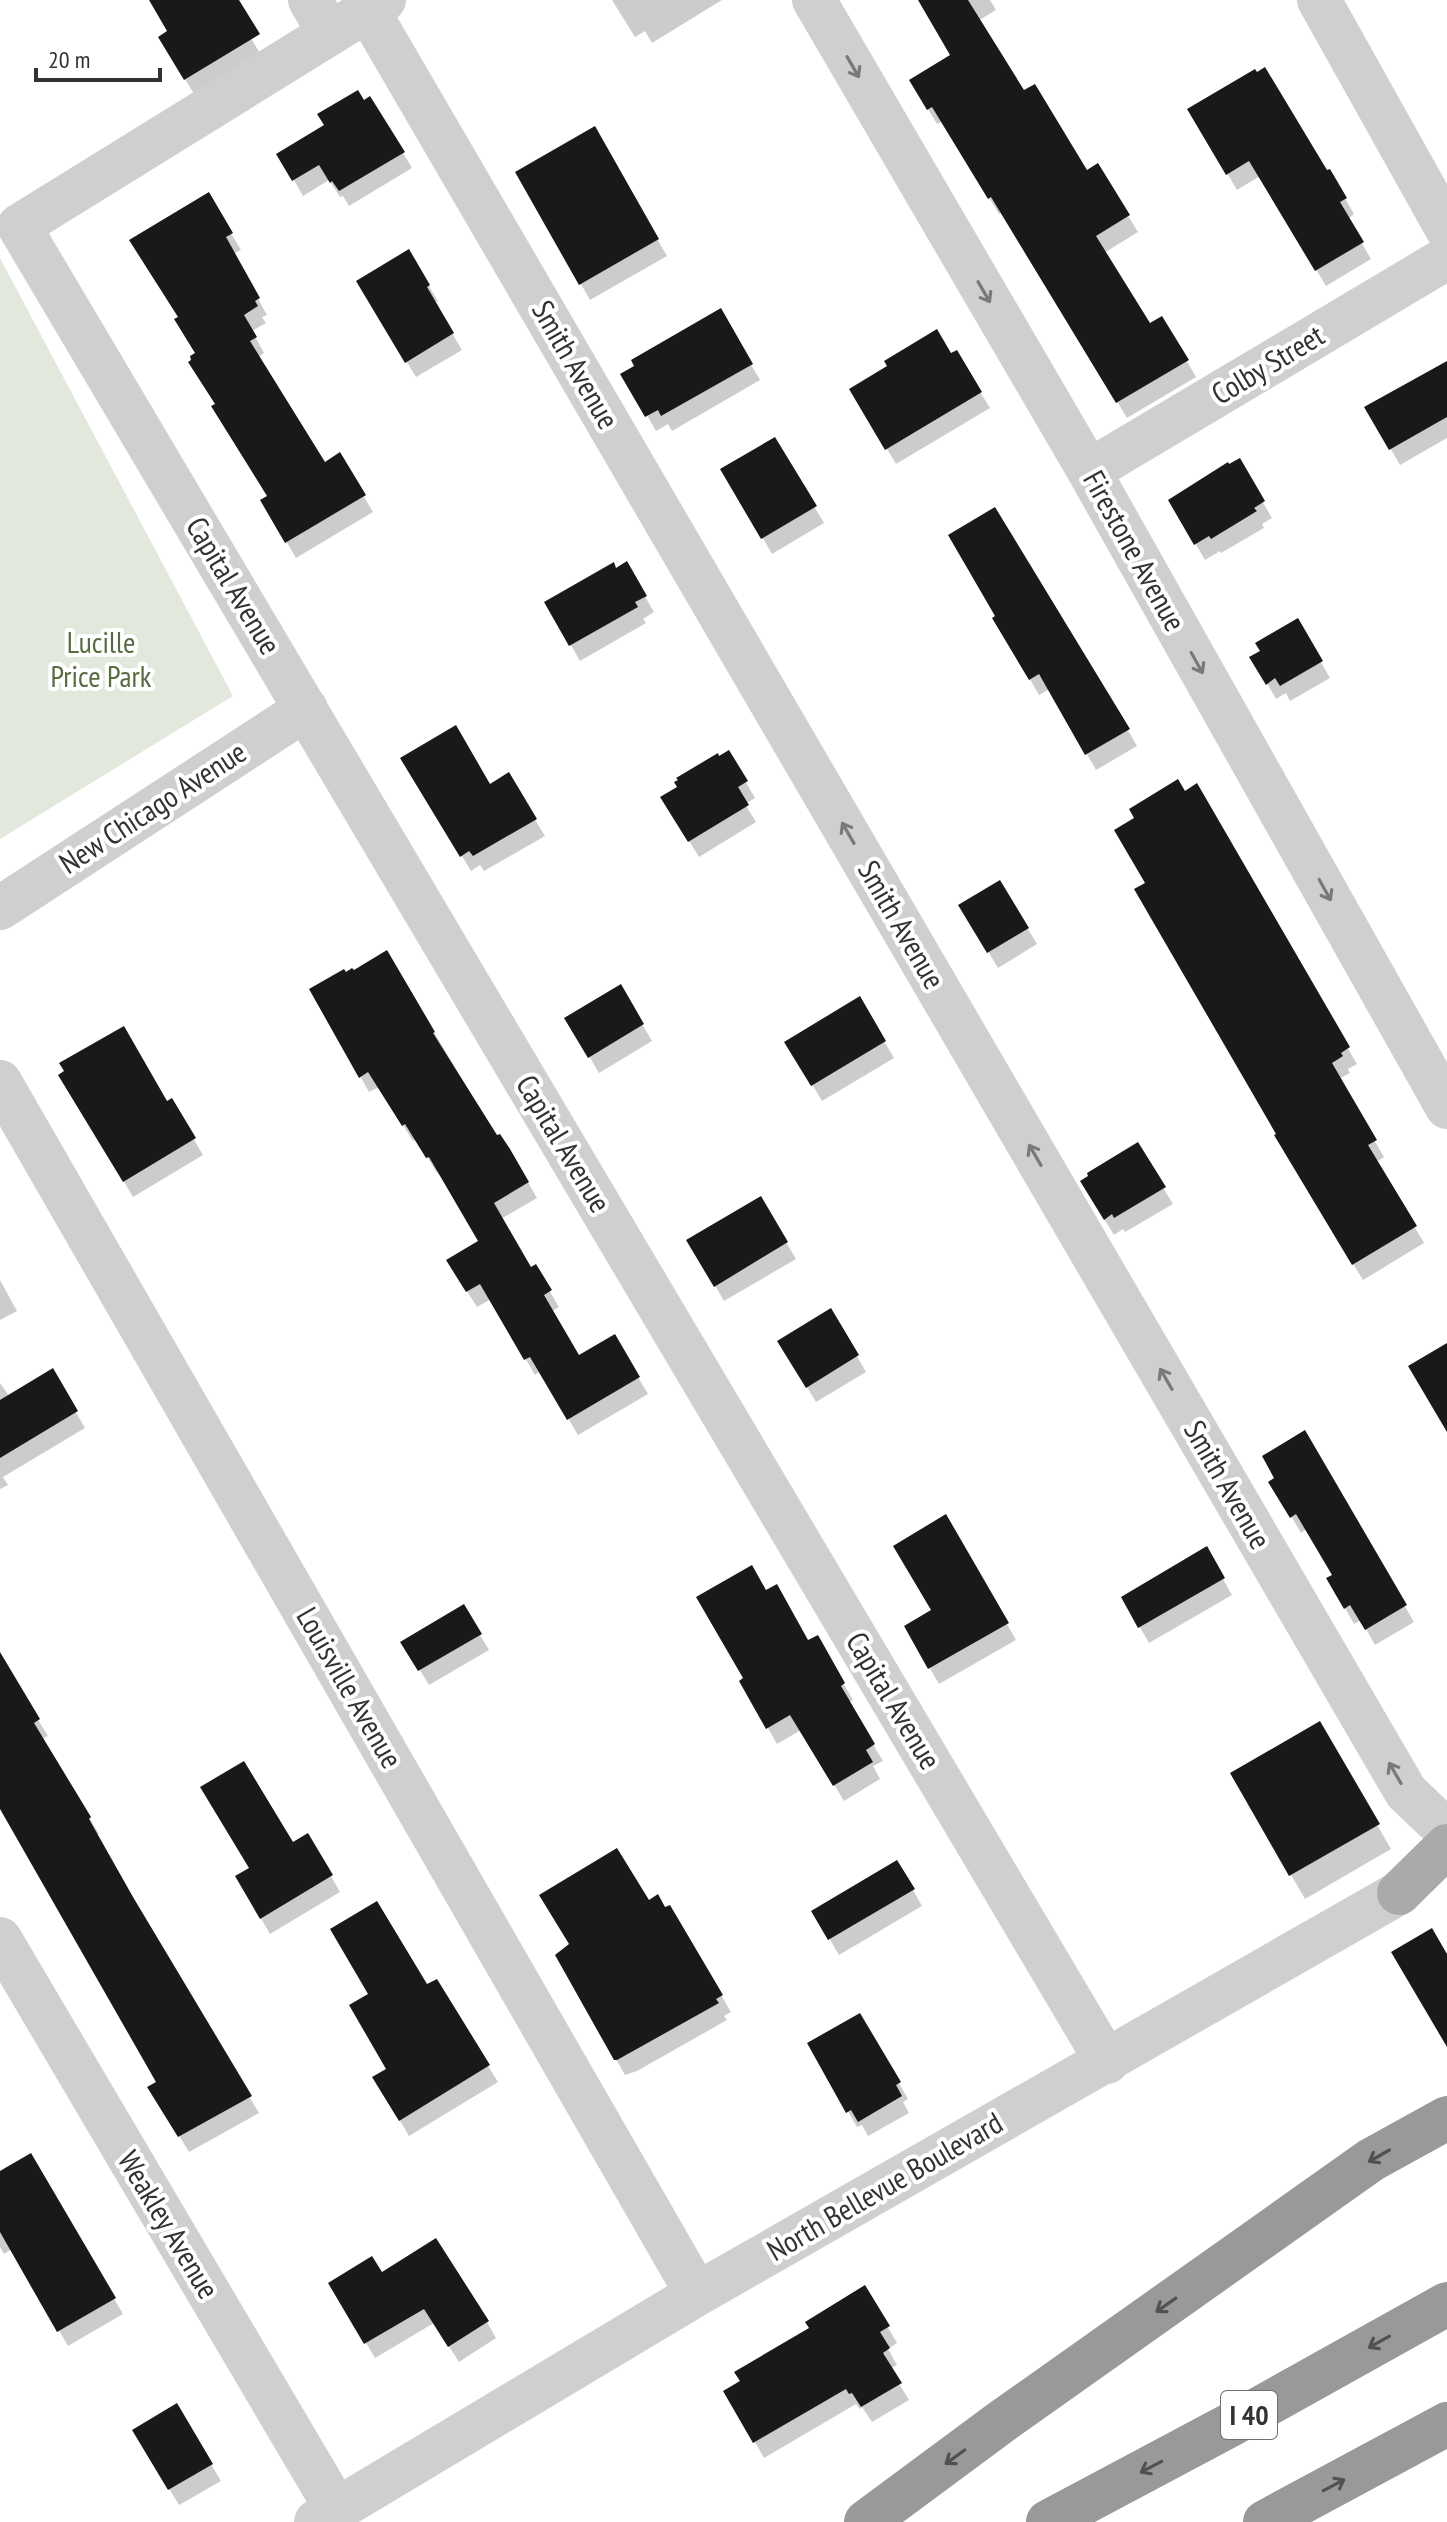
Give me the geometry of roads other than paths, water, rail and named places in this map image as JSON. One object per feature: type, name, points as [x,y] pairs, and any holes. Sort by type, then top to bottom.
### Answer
[{"type":"highway","points":[[866,2522],[1001,2422],[1371,2160],[1447,2118]]},
{"type":"highway","name":"I 40","points":[[1048,2522],[1447,2304]]},
{"type":"highway","points":[[1265,2522],[1447,2424]]},
{"type":"main road","name":"North Bellevue Boulevard","points":[[1399,1893],[1447,1846]]},
{"type":"main road","points":[[1399,1893],[1447,1887]]},
{"type":"street","name":"Firestone Avenue","points":[[814,0],[1441,1084]]},
{"type":"street","points":[[1319,0],[1447,229]]},
{"type":"street","points":[[320,17],[376,5]]},
{"type":"street","name":"Smith Avenue","points":[[376,5],[1406,1792],[1447,1831]]},
{"type":"street","name":"Capital Avenue","points":[[320,17],[19,226],[1107,2062]]},
{"type":"street","name":"Colby Street","points":[[1089,471],[1447,258]]},
{"type":"street","name":"New Chicago Avenue","points":[[0,908],[306,709]]},
{"type":"street","name":"Louisville Avenue","points":[[0,1082],[697,2294]]},
{"type":"street","name":"North Bellevue Boulevard","points":[[326,2516],[697,2294],[1399,1893]]},
{"type":"street","name":"Weakley Avenue","points":[[0,1939],[326,2516]]},
{"type":"park label","name":"Lucille Price Park","points":[[101,660]]}]
